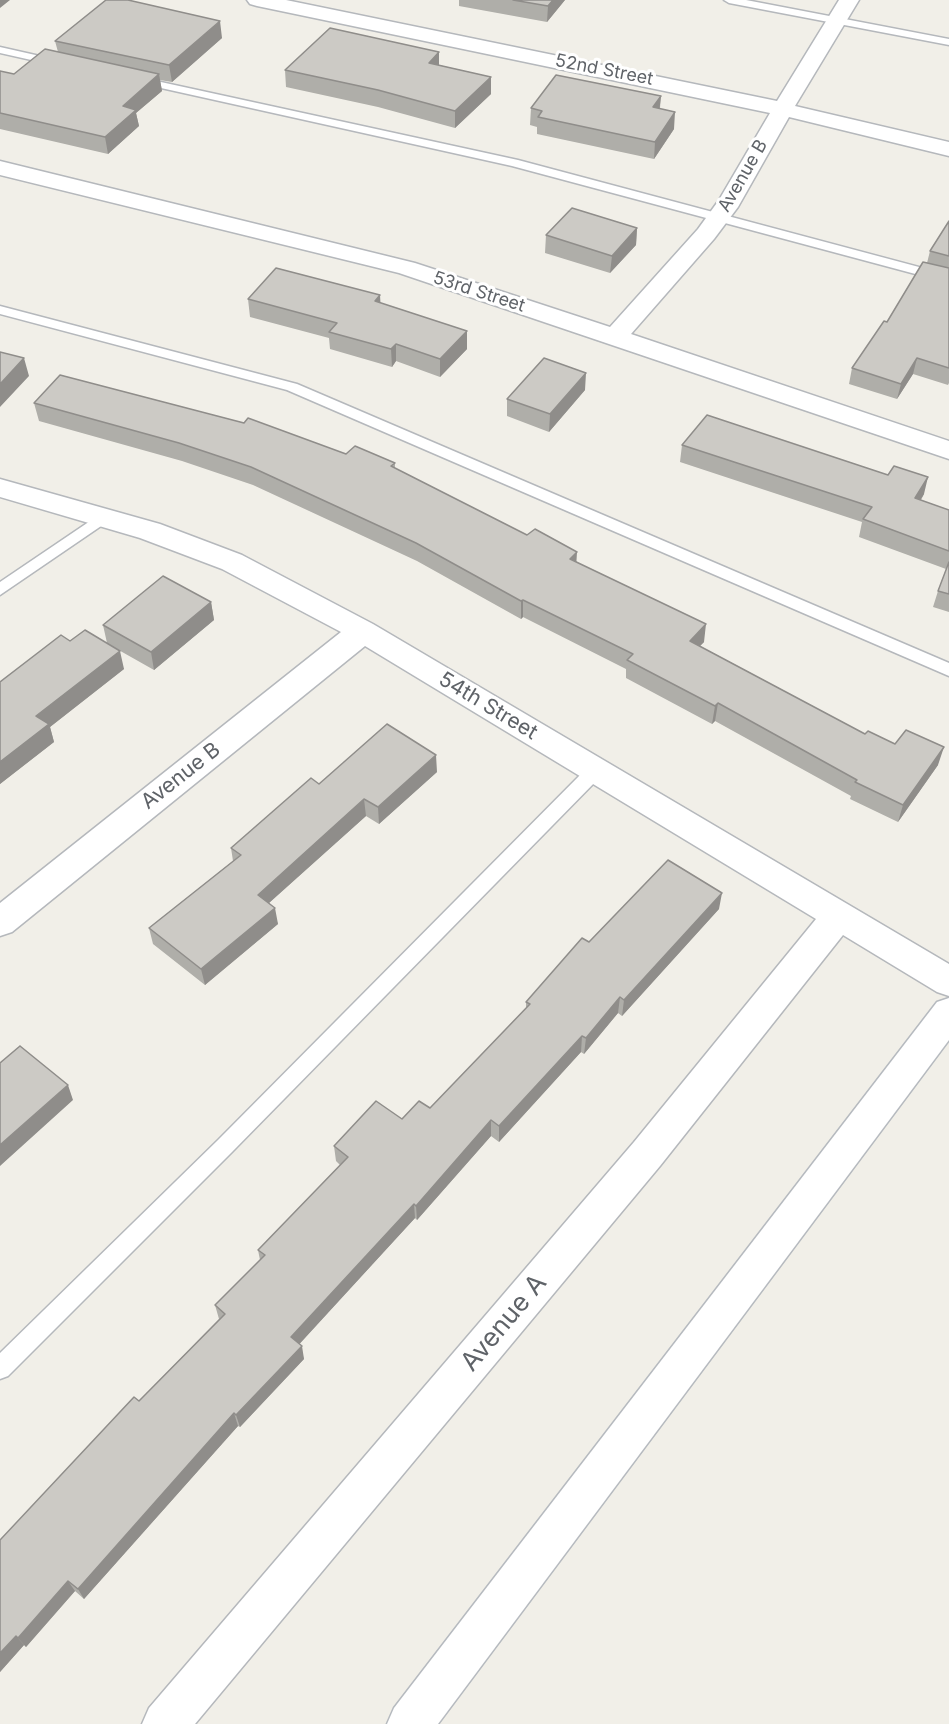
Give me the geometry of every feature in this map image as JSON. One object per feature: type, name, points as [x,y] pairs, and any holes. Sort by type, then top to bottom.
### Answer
[{"type":"street","name":"52nd Street","points":[[257,0],[718,93],[949,149]]},
{"type":"street","name":"Avenue B","points":[[615,337],[720,216],[849,0]]},
{"type":"street","name":"53rd Street","points":[[0,168],[407,268],[807,399],[949,450]]},
{"type":"street","name":"54th Street","points":[[0,488],[150,531],[232,562],[363,631],[837,918],[949,982]]},
{"type":"street","name":"Avenue B","points":[[0,922],[363,631]]},
{"type":"street","name":"Avenue A","points":[[165,1724],[647,1154],[837,918]]},
{"type":"street","points":[[410,1724],[949,1013]]},
{"type":"lane","points":[[729,0],[949,42]]},
{"type":"lane","points":[[0,50],[70,65]]},
{"type":"lane","points":[[128,78],[514,163],[720,216],[949,279]]},
{"type":"lane","points":[[0,310],[292,387],[949,670]]},
{"type":"lane","points":[[0,590],[102,518]]},
{"type":"lane","points":[[0,1368],[233,1137],[595,771]]},
{"type":"building","points":[[106,0],[128,0],[220,21],[169,65],[55,41]]},
{"type":"building","points":[[513,0],[553,0],[548,6]]},
{"type":"building","points":[[330,28],[439,52],[429,63],[491,77],[455,111],[378,90],[285,70]]},
{"type":"building","points":[[45,49],[159,74],[123,106],[136,110],[105,137],[0,113],[0,71],[14,74]]},
{"type":"building","points":[[556,75],[661,96],[653,107],[675,112],[655,142],[538,117],[542,111],[531,108]]},
{"type":"building","points":[[572,208],[637,228],[612,256],[546,235]]},
{"type":"building","points":[[949,221],[949,256],[930,251]]},
{"type":"building","points":[[923,262],[949,268],[949,368],[917,358],[901,384],[852,368],[884,321],[887,322]]},
{"type":"building","points":[[276,268],[380,295],[375,301],[467,331],[440,359],[396,344],[391,349],[329,332],[337,323],[248,299]]},
{"type":"building","points":[[0,352],[24,358],[0,384]]},
{"type":"building","points":[[544,358],[586,373],[550,414],[507,399]]},
{"type":"building","points":[[60,375],[244,423],[248,418],[346,454],[355,446],[395,463],[391,466],[527,535],[535,529],[577,552],[570,559],[706,624],[690,641],[865,734],[868,731],[895,744],[906,730],[944,747],[903,805],[855,782],[857,780],[718,703],[715,706],[627,660],[633,654],[521,601],[416,543],[251,467],[179,443],[34,403]]},
{"type":"building","points":[[707,415],[888,475],[894,466],[928,477],[915,498],[949,510],[949,551],[863,519],[872,507],[682,445]]},
{"type":"building","points":[[949,562],[949,594],[938,591]]},
{"type":"building","points":[[163,576],[211,602],[151,652],[103,625]]},
{"type":"building","points":[[85,630],[120,651],[36,716],[49,724],[0,762],[0,682],[61,635],[70,641]]},
{"type":"building","points":[[387,724],[436,755],[378,807],[364,799],[258,895],[275,908],[201,969],[149,928],[241,855],[231,848],[311,778],[319,784]]},
{"type":"building","points":[[668,860],[722,893],[624,1000],[620,997],[586,1038],[582,1036],[499,1126],[491,1120],[416,1206],[414,1204],[291,1337],[302,1346],[236,1415],[234,1413],[78,1589],[68,1581],[18,1638],[16,1636],[0,1653],[0,1540],[134,1397],[139,1401],[225,1314],[215,1305],[265,1255],[258,1250],[348,1157],[334,1146],[376,1101],[402,1119],[419,1101],[430,1108],[530,1004],[526,1002],[582,938],[589,942]]},
{"type":"building","points":[[20,1046],[68,1085],[0,1145],[0,1063]]}]
